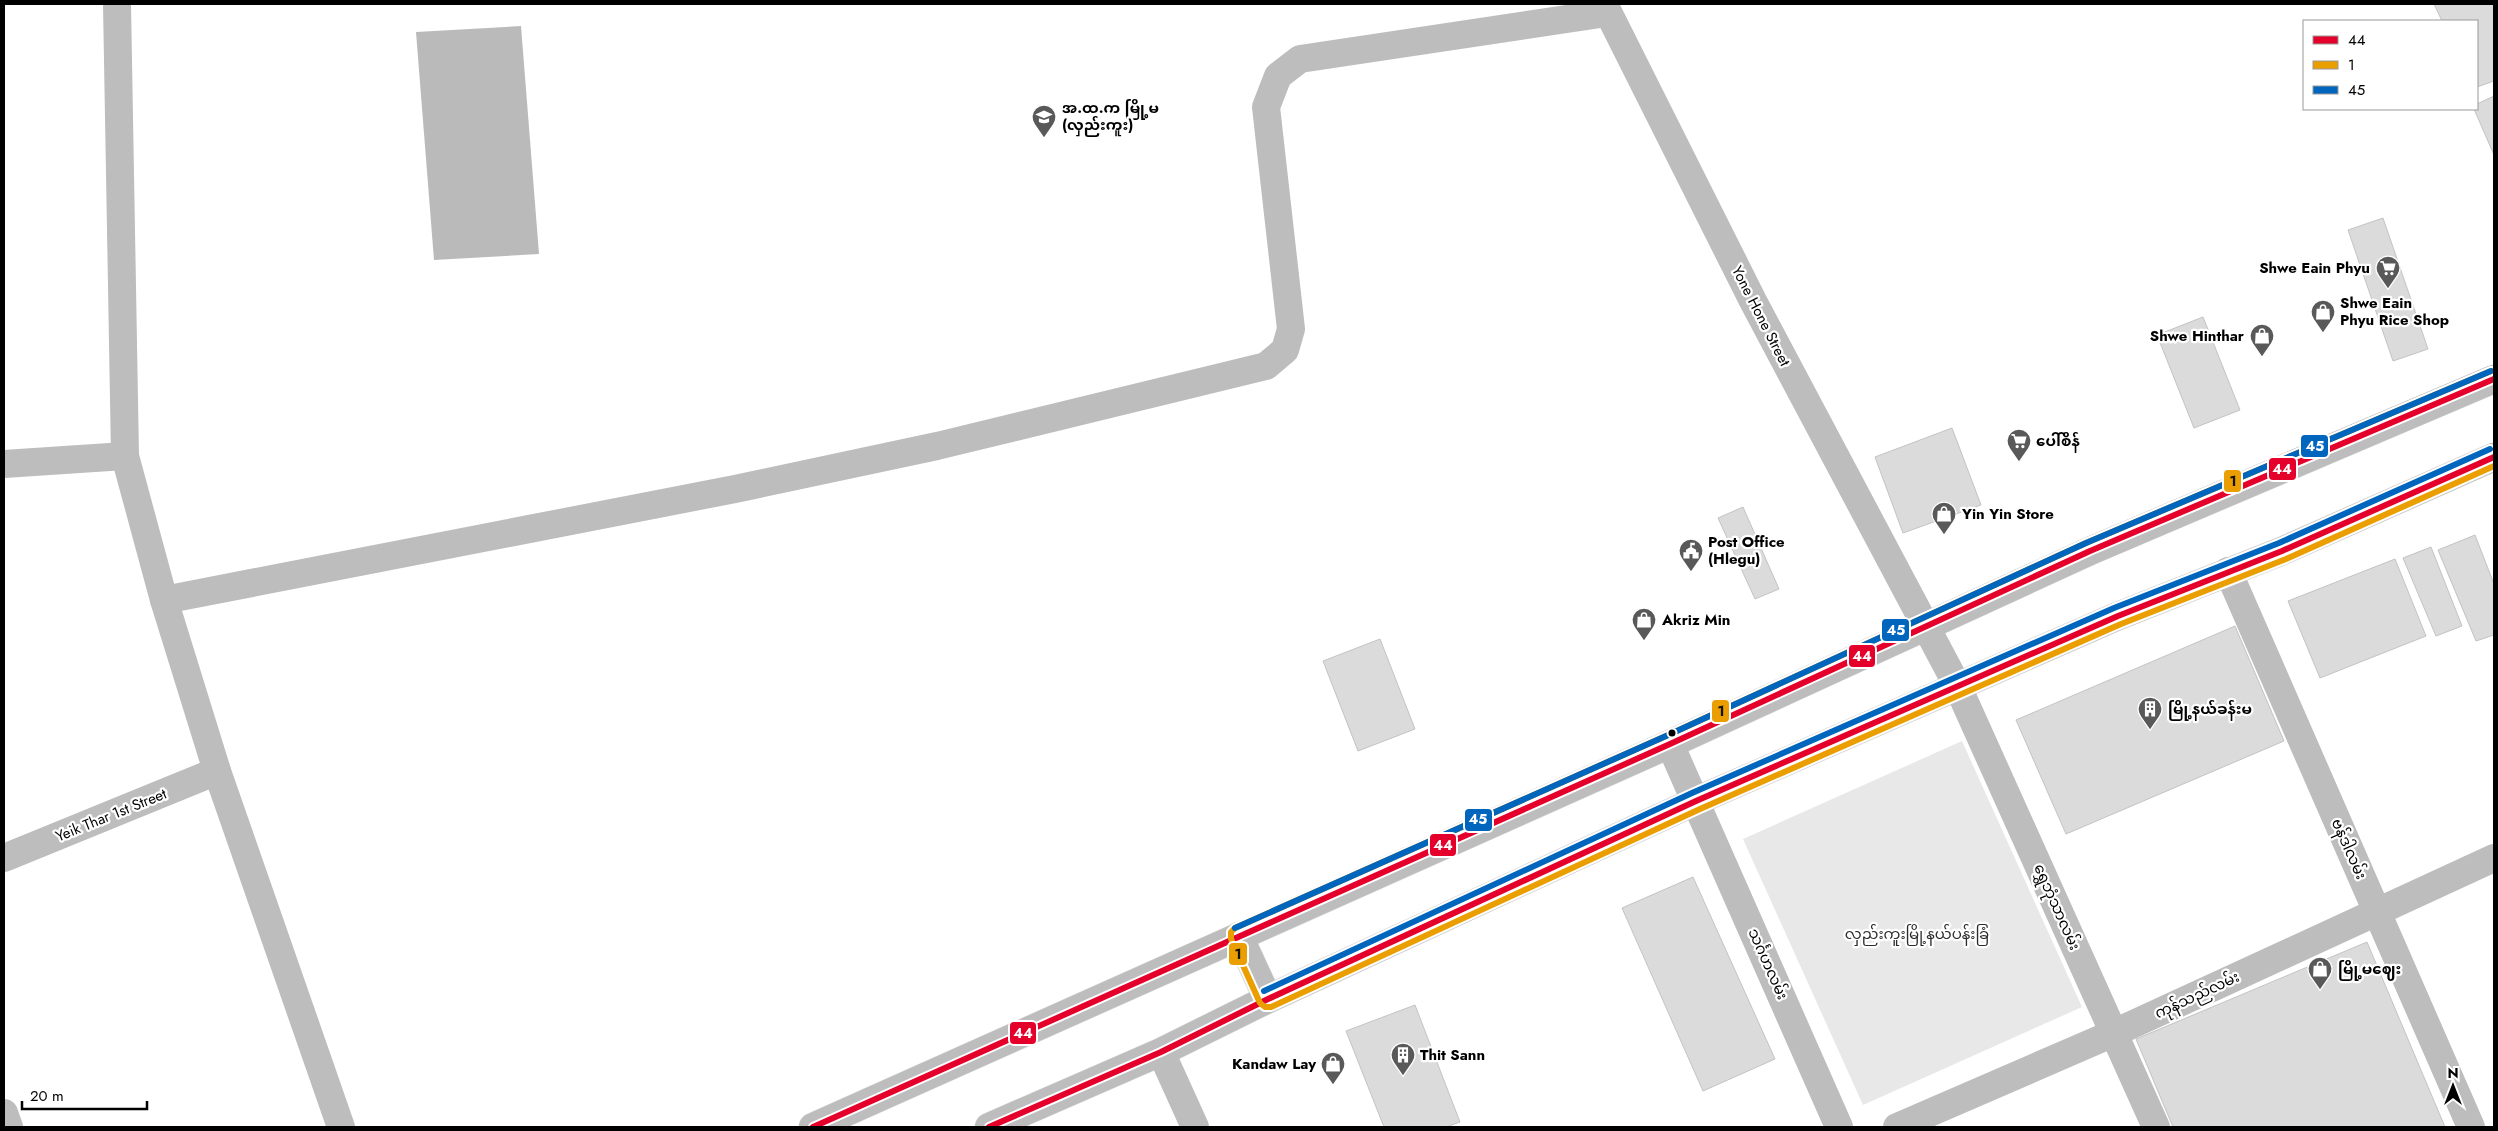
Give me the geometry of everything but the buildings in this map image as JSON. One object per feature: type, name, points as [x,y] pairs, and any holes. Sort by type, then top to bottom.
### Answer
[{"type":"main road","points":[[117,4],[125,456],[164,600],[217,771],[341,1127]]},
{"type":"main road","points":[[164,600],[735,489],[937,446],[1266,366],[1285,350],[1291,329],[1266,107],[1278,76],[1300,59],[1606,8]]},
{"type":"main road","name":"Yone Hone Street","points":[[1606,8],[1752,301],[1958,687]]},
{"type":"main road","points":[[814,1127],[1670,744],[2090,551],[2494,379]]},
{"type":"main road","points":[[4,464],[125,456]]},
{"type":"main road","points":[[989,1127],[1161,1052],[1268,999],[1696,801],[2118,616],[2282,551],[2494,457]]},
{"type":"main road","name":"ဗန်ဒါလမ်း","points":[[2228,571],[2471,1127]]},
{"type":"main road","name":"ရွှေဘုံသာလမ်း","points":[[1958,687],[2156,1127]]},
{"type":"main road","name":"သင်္ဂဟလမ်း","points":[[1670,744],[1839,1127]]},
{"type":"main road","name":"Yeik Thar 1st Street","points":[[4,858],[217,771]]},
{"type":"main road","name":"ကုန်သည်လမ်း","points":[[1898,1127],[2114,1033],[2494,858]]},
{"type":"main road","points":[[1239,936],[1268,999]]},
{"type":"main road","points":[[1161,1052],[1195,1127]]},
{"type":"main road","points":[[4,1113],[9,1127]]},
{"type":"green space","name":"လှည်းကူးမြို့နယ်ပန်းခြံ","points":[[1962,741],[2082,1007],[1863,1105],[1743,839]]},
{"type":"shaded area","points":[[521,26],[539,254],[434,260],[416,32]]},
{"type":"transit line","name":"1","points":[[2491,371],[2086,543],[1666,736],[1235,928],[1231,932],[1231,939],[1260,1003],[1265,1007],[1271,1007],[1700,809],[2121,624],[2286,559],[2494,466]]},
{"type":"transit line","name":"45","points":[[1235,928],[1666,736],[2086,543],[2491,371]]},
{"type":"transit line","name":"44","points":[[813,1127],[1670,744],[2090,551],[2494,379]]},
{"type":"transit line","name":"45","points":[[1264,991],[1692,793],[2114,608],[2279,543],[2490,449]]},
{"type":"transit line","name":"44","points":[[989,1127],[1161,1052],[1268,999],[1696,801],[2118,616],[2282,551],[2494,457]]},
{"type":"place","name":"အ.ထ.က မြို့မ (လှည်းကူး)","points":[[1044,138]]},
{"type":"place","name":"Shwe Eain Phyu","points":[[2388,289]]},
{"type":"place","name":"Shwe Eain Phyu Rice Shop","points":[[2323,333]]},
{"type":"place","name":"Shwe Hinthar","points":[[2262,357]]},
{"type":"place","name":"ပေါ်စိန်","points":[[2019,462]]},
{"type":"place","name":"Yin Yin Store","points":[[1944,535]]},
{"type":"place","name":"Post Office (Hlegu)","points":[[1691,572]]},
{"type":"place","name":"Akriz Min","points":[[1644,641]]},
{"type":"place","name":"မြို့နယ်ခန်းမ","points":[[2150,730]]},
{"type":"place","name":"မြို့မဈေး","points":[[2320,990]]},
{"type":"place","name":"Thit Sann","points":[[1403,1076]]},
{"type":"place","name":"Kandaw Lay","points":[[1333,1085]]}]
